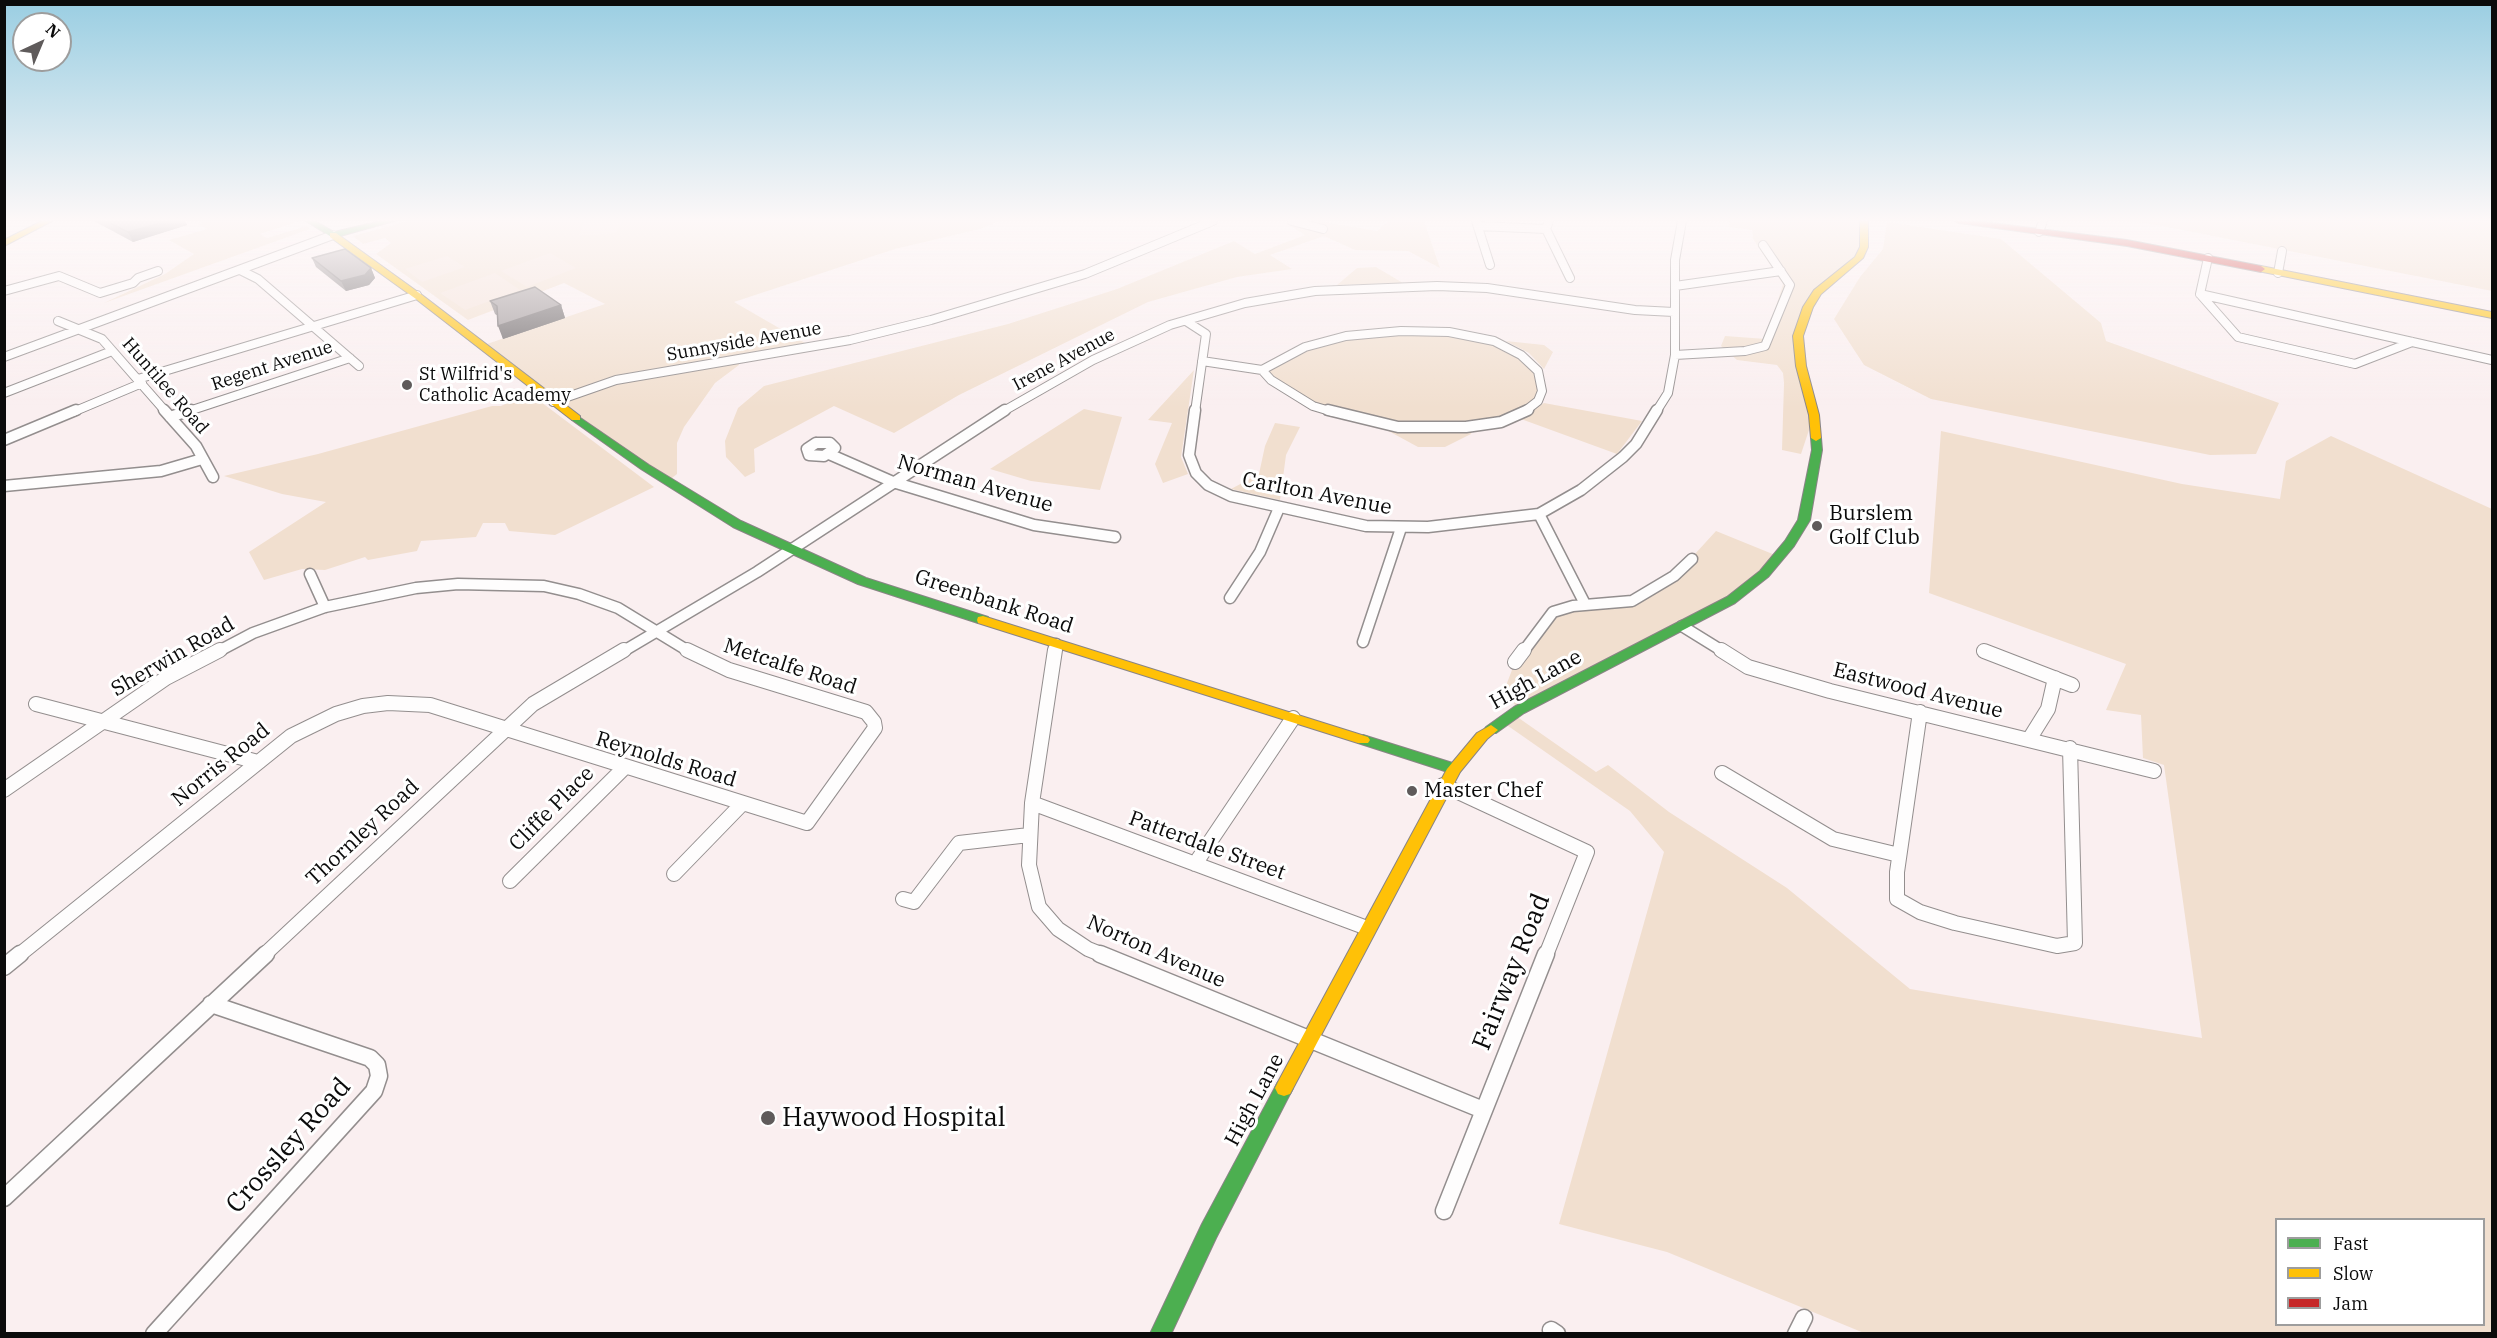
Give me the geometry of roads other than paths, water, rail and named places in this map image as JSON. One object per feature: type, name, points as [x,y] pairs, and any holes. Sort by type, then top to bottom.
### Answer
[{"type":"street","points":[[4,291],[32,283]]},
{"type":"street","points":[[77,283],[100,293],[132,283]]},
{"type":"street","points":[[4,357],[204,283]]},
{"type":"street","points":[[263,283],[359,366]]},
{"type":"street","name":"Greenbank Road","points":[[401,283],[540,392],[684,493],[737,524],[790,550],[862,581],[1454,769]]},
{"type":"street","name":"Sunnyside Avenue","points":[[554,402],[616,380],[739,361],[850,340],[931,320],[1053,283]]},
{"type":"street","points":[[1675,285],[1687,283]]},
{"type":"street","points":[[1675,355],[1745,351],[1765,346],[1789,283]]},
{"type":"street","name":"High Lane","points":[[1160,1334],[1209,1231],[1367,928],[1443,785],[1454,769],[1482,736],[1519,710],[1731,600],[1764,574],[1780,557],[1804,520],[1817,450],[1814,415],[1800,366],[1798,336],[1808,307],[1826,283]]},
{"type":"street","points":[[2200,294],[2202,283]]},
{"type":"street","points":[[2331,283],[2493,315]]},
{"type":"street","name":"Carlton Avenue","points":[[1186,321],[1206,334],[1189,455],[1196,473],[1215,489],[1231,496],[1366,526],[1401,528],[1539,514],[1581,490],[1636,444],[1668,393],[1675,355],[1675,285]]},
{"type":"street","name":"Irene Avenue","points":[[790,550],[998,414],[1093,360],[1186,321],[1245,303],[1315,291],[1426,286],[1486,288],[1635,310],[1674,312]]},
{"type":"street","points":[[2200,294],[2238,337],[2355,364],[2412,342]]},
{"type":"street","points":[[2200,294],[2493,360]]},
{"type":"street","points":[[4,440],[140,381],[311,326],[417,295]]},
{"type":"street","name":"Huntilee Road","points":[[58,321],[102,339],[196,446],[213,477]]},
{"type":"street","points":[[1202,361],[1262,370],[1305,347],[1346,336],[1401,331],[1449,332],[1494,341],[1521,355],[1538,371],[1542,391],[1538,401],[1530,409],[1501,422],[1466,427],[1398,427],[1313,406],[1271,380],[1262,370]]},
{"type":"street","points":[[4,393],[112,351]]},
{"type":"street","name":"Regent Avenue","points":[[170,417],[350,358]]},
{"type":"street","name":"Norman Avenue","points":[[829,454],[893,482],[1034,525],[1115,537]]},
{"type":"street","points":[[4,486],[161,471],[202,459]]},
{"type":"street","points":[[1230,598],[1260,552],[1279,507]]},
{"type":"street","points":[[1539,514],[1586,604]]},
{"type":"street","points":[[1363,642],[1401,528]]},
{"type":"street","name":"Thornley Road","points":[[4,1198],[533,704],[790,550]]},
{"type":"street","points":[[1515,662],[1552,612],[1586,604],[1632,601],[1674,576],[1692,559]]},
{"type":"street","points":[[310,574],[325,607]]},
{"type":"street","name":"Sherwin Road","points":[[4,790],[100,722],[200,659],[253,633],[325,607],[416,588],[458,584],[544,586],[579,594],[618,608],[655,632]]},
{"type":"street","name":"Eastwood Avenue","points":[[1682,626],[1748,667],[1830,691],[2030,738],[2154,771]]},
{"type":"street","name":"Metcalfe Road","points":[[655,632],[700,658],[729,670],[857,708],[871,716],[875,728],[872,735],[813,815]]},
{"type":"street","name":"Norton Avenue","points":[[1056,644],[1032,803],[1029,865],[1039,907],[1058,929],[1088,949],[1483,1110]]},
{"type":"street","points":[[1984,651],[2072,685]]},
{"type":"street","points":[[2030,738],[2048,709],[2055,678]]},
{"type":"street","name":"Norris Road","points":[[4,967],[291,736],[313,724],[354,709],[388,703],[430,705],[504,730]]},
{"type":"street","points":[[36,704],[258,762]]},
{"type":"street","points":[[1920,712],[1899,855],[1897,899],[1920,912],[2026,941],[2057,946],[2075,943],[2070,748]]},
{"type":"street","points":[[1196,864],[1293,718]]},
{"type":"street","name":"Reynolds Road","points":[[504,730],[807,823],[813,815]]},
{"type":"street","name":"Cliffe Place","points":[[510,881],[624,768]]},
{"type":"street","points":[[1722,772],[1833,839],[1899,855]]},
{"type":"street","name":"Fairway Road","points":[[1443,785],[1587,852],[1444,1211]]},
{"type":"street","name":"Patterdale Street","points":[[1032,803],[1367,928]]},
{"type":"street","points":[[674,874],[741,804]]},
{"type":"street","points":[[903,899],[914,902],[959,843],[1029,835]]},
{"type":"street","name":"Crossley Road","points":[[154,1334],[374,1091],[378,1076],[377,1065],[370,1058],[211,1004]]},
{"type":"place","name":"St Wilfrid's Catholic Academy","points":[[407,385]]},
{"type":"place","name":"Burslem Golf Club","points":[[1817,526]]},
{"type":"place","name":"Master Chef","points":[[1412,791]]},
{"type":"place","name":"Haywood Hospital","points":[[768,1118]]}]
